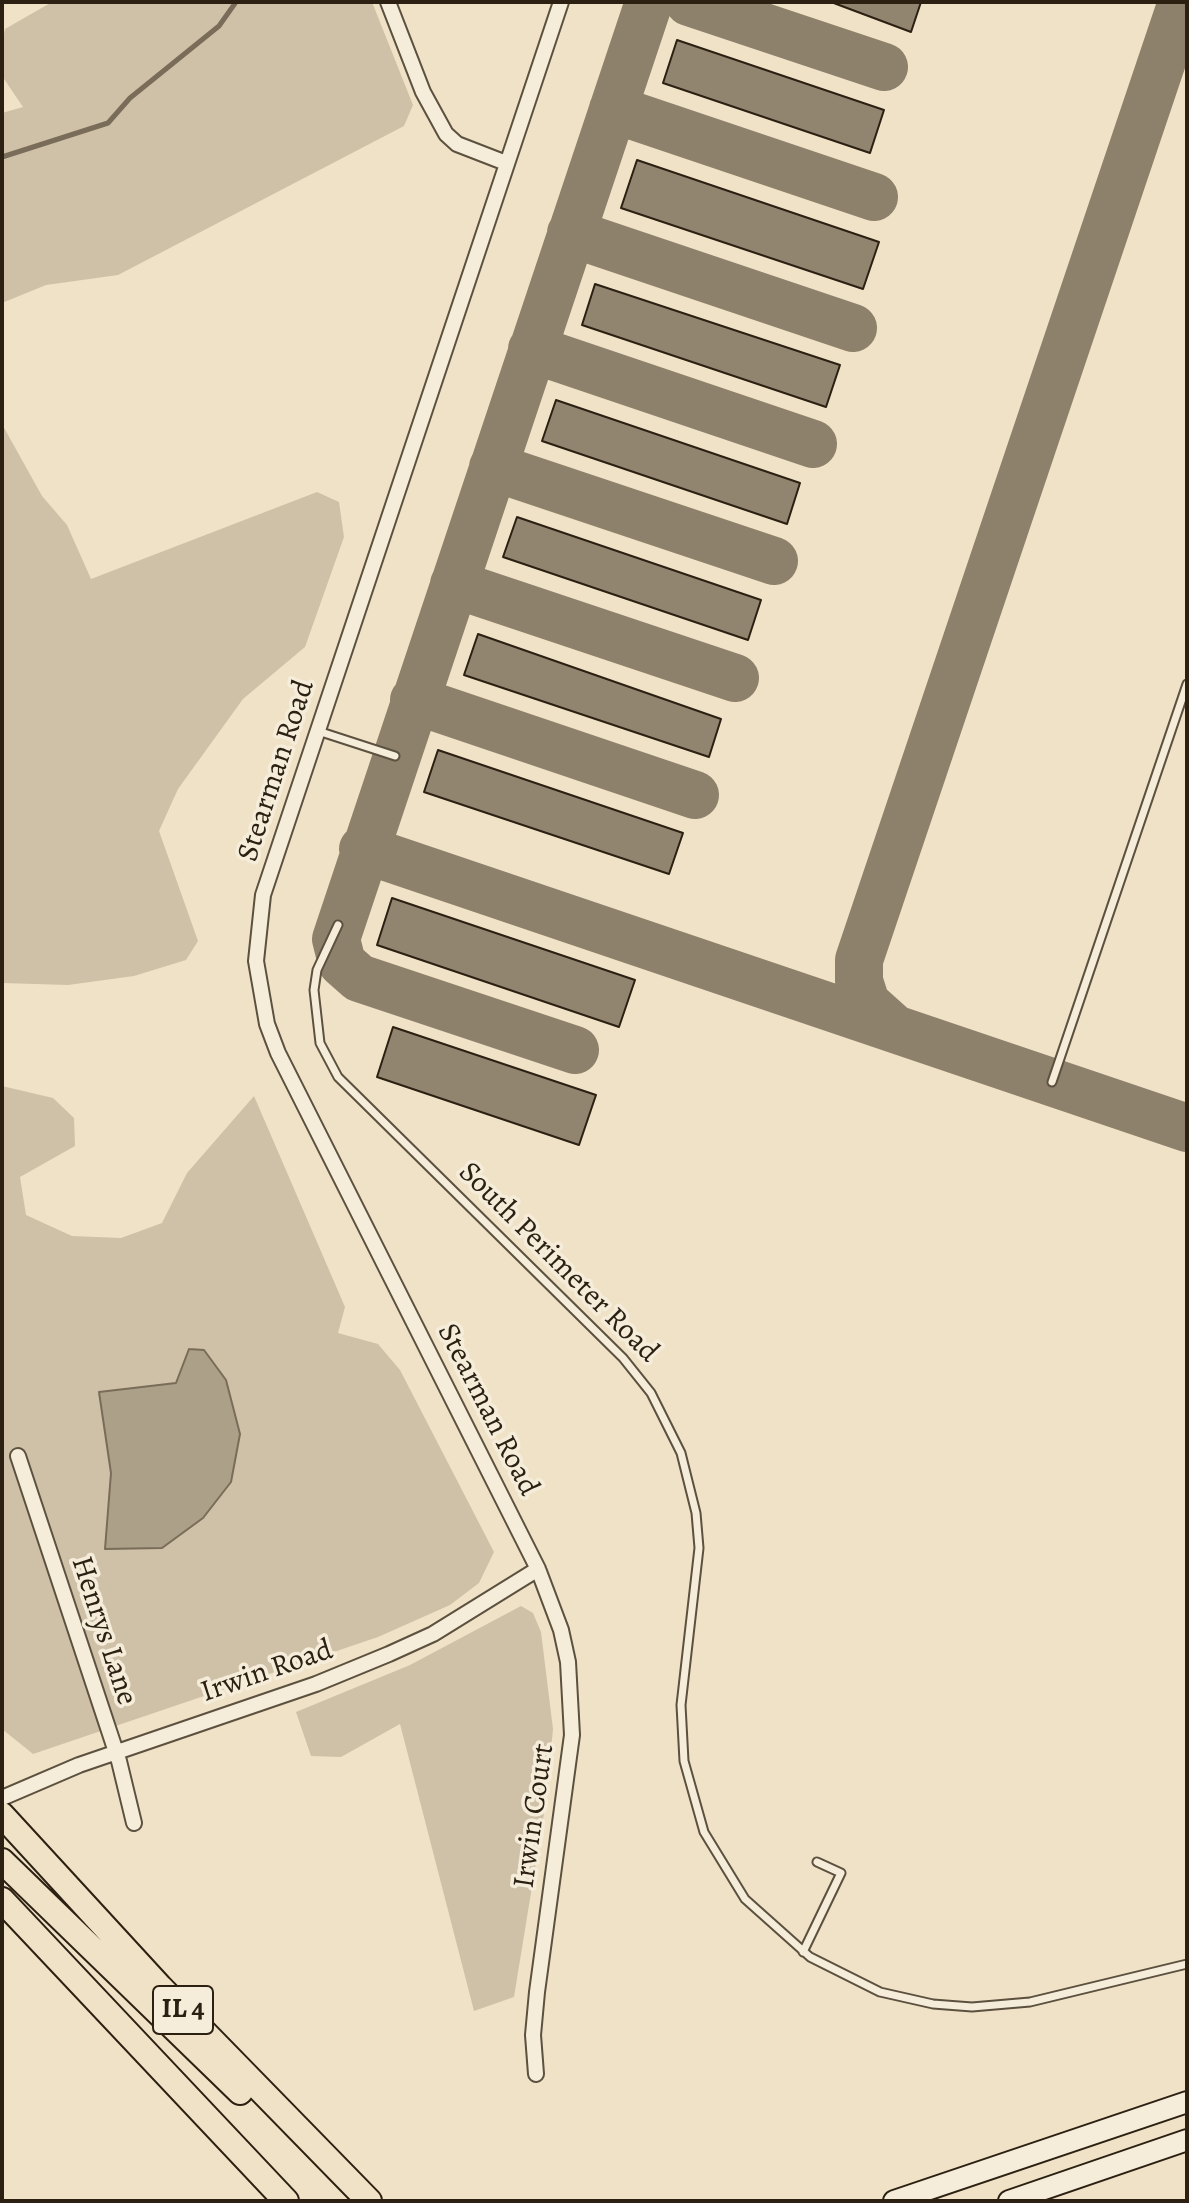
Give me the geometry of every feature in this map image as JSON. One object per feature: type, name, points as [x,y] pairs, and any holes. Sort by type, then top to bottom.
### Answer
[{"type":"highway","name":"IL 4","points":[[2,1815],[292,2125],[369,2201]]},
{"type":"highway","points":[[2,1861],[253,2105],[292,2125]]},
{"type":"highway","name":"IL 4","points":[[2,1900],[286,2201]]},
{"type":"highway","points":[[183,2095],[205,2138],[266,2201]]},
{"type":"main road","points":[[894,2201],[1187,2102]]},
{"type":"main road","points":[[1009,2201],[1187,2140]]},
{"type":"street","points":[[388,2],[423,92],[446,134],[457,144],[506,163]]},
{"type":"street","name":"Stearman Road","points":[[538,1569],[267,1024],[256,961],[263,895],[561,2]]},
{"type":"street","name":"Henrys Lane","points":[[18,1456],[116,1752],[134,1823]]},
{"type":"street","name":"Irwin Road","points":[[2,1798],[38,1780],[316,1684],[389,1654],[433,1634],[538,1569]]},
{"type":"street","name":"Irwin Court","points":[[536,2074],[533,2035],[537,1992],[572,1735],[568,1662],[554,1607],[538,1569]]},
{"type":"lane","points":[[1052,1082],[1187,684]]},
{"type":"lane","points":[[318,731],[395,756]]},
{"type":"lane","name":"South Perimeter Road","points":[[338,925],[317,970],[314,990],[320,1043],[338,1077],[623,1358],[651,1393],[669,1424],[691,1483],[699,1548],[681,1705],[689,1786],[704,1832],[728,1876],[762,1918],[803,1952],[880,1992],[933,2004],[972,2007],[1030,2002],[1187,1964]]},
{"type":"lane","points":[[803,1952],[841,1873],[817,1862]]},
{"type":"shaded area","points":[[52,2],[372,2],[413,105],[404,126],[118,275],[46,285],[2,303],[2,113],[23,107],[2,76],[2,43],[5,29]]},
{"type":"shaded area","points":[[2,424],[42,496],[67,525],[91,579],[317,492],[339,502],[344,537],[305,647],[243,699],[178,789],[159,831],[198,941],[186,960],[134,976],[68,985],[2,983]]},
{"type":"shaded area","points":[[2,1086],[53,1098],[74,1118],[75,1146],[20,1177],[26,1215],[72,1236],[121,1238],[162,1223],[187,1173],[254,1096],[345,1307],[338,1333],[378,1344],[400,1370],[494,1552],[479,1583],[450,1605],[378,1637],[33,1754],[2,1729]]},
{"type":"shaded area","points":[[189,1349],[204,1350],[226,1380],[240,1434],[231,1482],[203,1518],[162,1548],[105,1549],[111,1473],[99,1392],[176,1383]]},
{"type":"shaded area","points":[[521,1606],[533,1613],[541,1632],[553,1729],[546,1801],[514,1997],[474,2011],[400,1724],[341,1757],[311,1756],[296,1712],[410,1665]]},
{"type":"building","points":[[831,2],[921,2],[911,32]]},
{"type":"building","points":[[677,40],[884,110],[870,153],[663,83]]},
{"type":"building","points":[[637,160],[879,242],[863,289],[621,208]]},
{"type":"building","points":[[595,284],[840,365],[826,407],[582,325]]},
{"type":"building","points":[[556,400],[800,483],[787,524],[542,441]]},
{"type":"building","points":[[517,517],[761,600],[748,640],[503,557]]},
{"type":"building","points":[[478,634],[721,719],[709,757],[464,675]]},
{"type":"building","points":[[438,750],[683,833],[669,874],[424,792]]},
{"type":"building","points":[[392,898],[635,980],[619,1027],[377,945]]},
{"type":"building","points":[[393,1027],[596,1095],[579,1145],[377,1077]]},
{"type":"waterway","points":[[2,157],[108,123],[130,98],[219,26],[236,2]]},
{"type":"taxiway","points":[[575,1050],[359,978],[342,963],[336,939],[649,2]]},
{"type":"taxiway","points":[[689,2],[884,67]]},
{"type":"taxiway","points":[[895,1029],[866,1003],[859,981],[859,960],[1182,2]]},
{"type":"taxiway","points":[[613,109],[874,197]]},
{"type":"taxiway","points":[[571,233],[853,328]]},
{"type":"taxiway","points":[[532,349],[813,444]]},
{"type":"taxiway","points":[[493,467],[774,561]]},
{"type":"taxiway","points":[[454,584],[735,678]]},
{"type":"taxiway","points":[[414,700],[695,795]]},
{"type":"taxiway","points":[[363,849],[1187,1128]]}]
